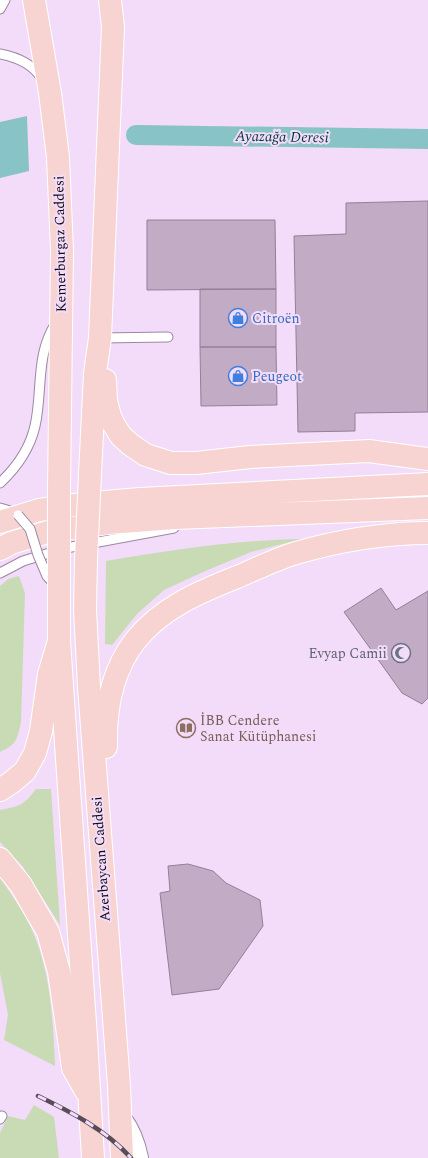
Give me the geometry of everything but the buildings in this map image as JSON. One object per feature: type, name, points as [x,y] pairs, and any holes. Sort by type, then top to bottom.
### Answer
[{"type":"main road","name":"Kemerburgaz Caddesi","points":[[34,0],[50,93],[58,157],[62,251],[59,641]]},
{"type":"main road","points":[[110,0],[113,26],[111,97],[100,338],[106,401],[114,425],[131,445],[146,455],[171,463],[196,463],[250,457],[369,451],[428,459]]},
{"type":"main road","name":"Azerbaycan Caddesi","points":[[100,338],[92,413],[85,610],[100,846],[121,1120],[122,1158]]},
{"type":"main road","points":[[9,519],[39,510],[82,504],[140,499],[428,484]]},
{"type":"main road","points":[[0,550],[11,543],[48,532],[108,523],[175,518],[261,516],[428,508]]},
{"type":"main road","points":[[100,846],[107,788],[107,721],[110,691],[121,665],[135,642],[150,626],[171,608],[202,591],[295,554],[333,544],[369,538],[428,533]]},
{"type":"main road","points":[[0,790],[25,771],[35,752],[41,731],[50,674],[59,641]]},
{"type":"main road","name":"Azerbaycan Caddesi","points":[[59,641],[93,1158]]},
{"type":"main road","points":[[0,859],[21,885],[48,932],[59,972],[73,1068],[90,1099]]},
{"type":"street","points":[[121,1120],[129,1132],[137,1158]]},
{"type":"lane","points":[[0,8],[4,0]]},
{"type":"lane","points":[[0,54],[23,60],[40,75],[50,93]]},
{"type":"lane","points":[[0,482],[10,473],[24,454],[35,427],[40,366],[48,335],[61,315]]},
{"type":"lane","points":[[100,338],[168,337]]},
{"type":"lane","points":[[0,508],[7,510],[9,519],[30,529],[38,555],[47,576],[59,588]]},
{"type":"lane","points":[[0,573],[23,561],[66,548],[156,531],[261,516]]},
{"type":"shaded area","points":[[27,116],[29,171],[0,178],[0,122]]},
{"type":"shaded area","points":[[302,539],[251,552],[164,590],[137,614],[112,645],[105,644],[106,561],[179,549],[253,541]]},
{"type":"shaded area","points":[[19,576],[25,593],[21,722],[13,744],[0,752],[0,586],[8,579]]},
{"type":"shaded area","points":[[36,789],[51,789],[60,925],[23,867],[0,842],[0,810],[21,804],[28,799]]},
{"type":"shaded area","points":[[0,878],[29,923],[43,963],[52,1014],[55,1066],[4,1040],[8,1015],[0,973]]},
{"type":"shaded area","points":[[34,1105],[54,1117],[59,1158],[0,1158],[0,1133],[8,1116],[25,1120]]},
{"type":"waterway","name":"Ayazağa Deresi","points":[[136,135],[428,139]]},
{"type":"railway","points":[[38,1096],[88,1122],[111,1139],[131,1158]]},
{"type":"place","name":"Citroën","points":[[238,318]]},
{"type":"place","name":"Peugeot","points":[[238,376]]},
{"type":"place","name":"Evyap Camii","points":[[401,653]]},
{"type":"place","name":"İBB Cendere Sanat Kütüphanesi","points":[[186,728]]}]
